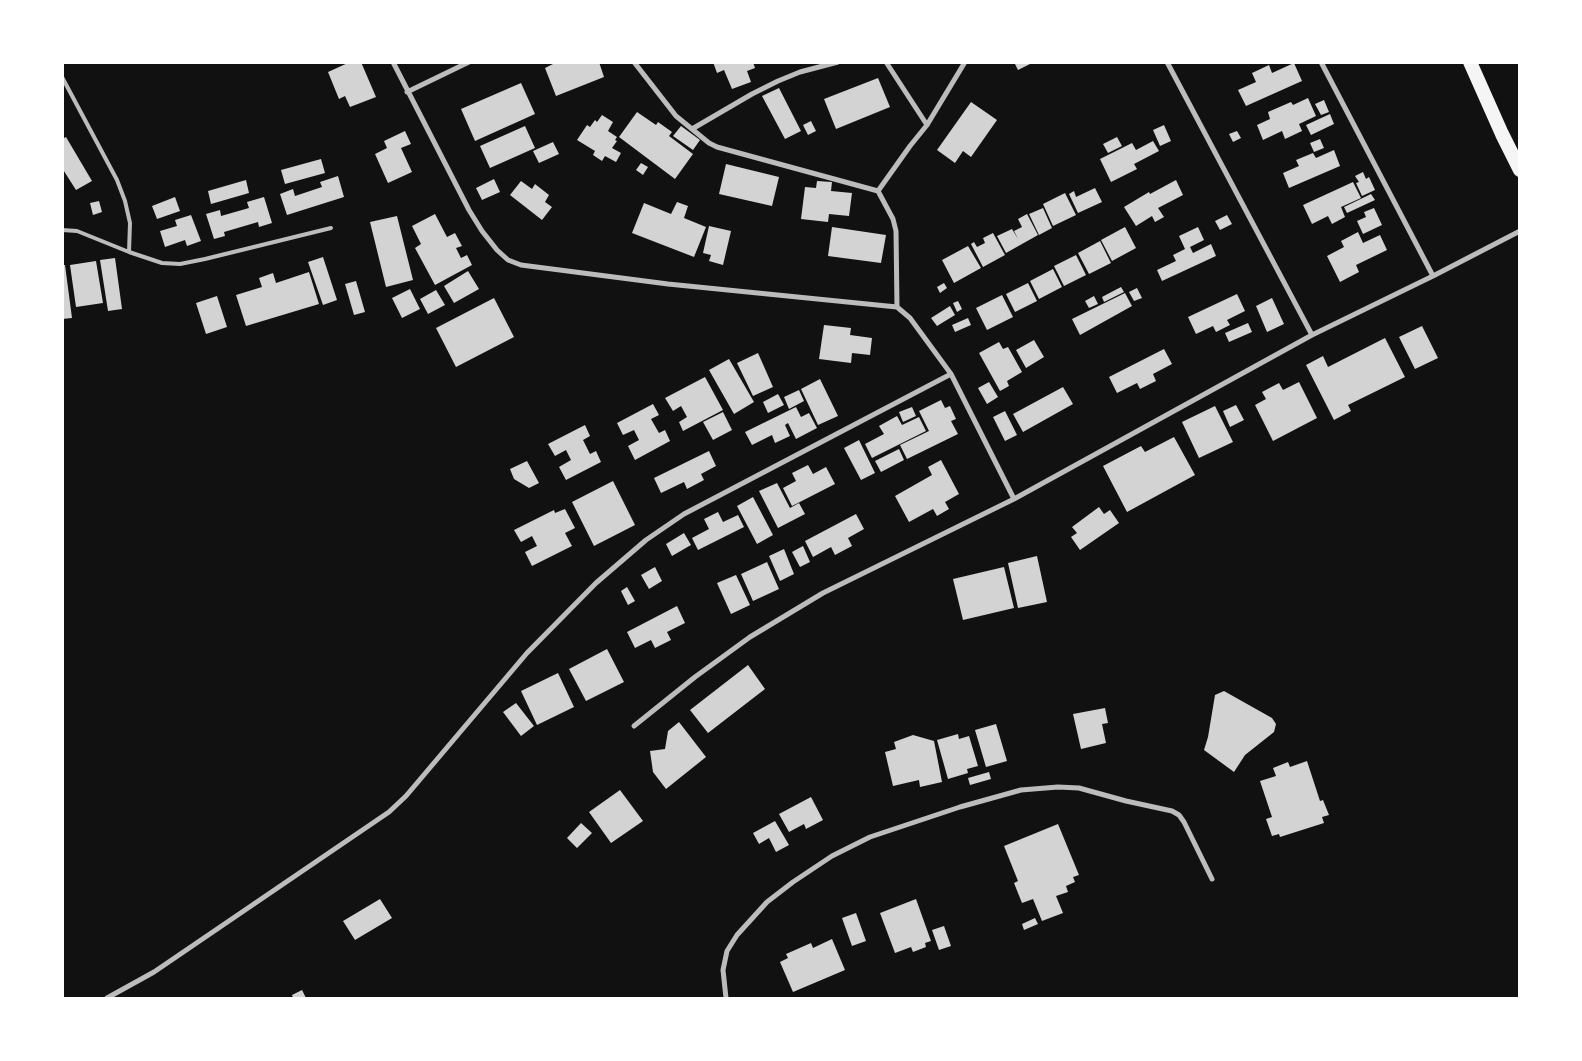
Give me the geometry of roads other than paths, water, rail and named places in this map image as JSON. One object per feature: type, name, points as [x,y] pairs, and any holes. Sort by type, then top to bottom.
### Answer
[{"type":"highway","points":[[1470,62],[1520,170]]},
{"type":"street","points":[[393,62],[469,210],[497,250],[508,260],[521,265],[668,284],[897,307],[910,318],[951,374],[1014,499]]},
{"type":"street","points":[[407,92],[469,62]]},
{"type":"street","points":[[634,62],[676,116],[717,147],[878,190],[894,219],[896,231],[897,307]]},
{"type":"street","points":[[692,129],[778,81],[800,72],[838,62]]},
{"type":"street","points":[[886,62],[927,126]]},
{"type":"street","points":[[878,190],[927,126],[965,62]]},
{"type":"street","points":[[1167,62],[1312,335]]},
{"type":"street","points":[[1321,62],[1433,276]]},
{"type":"street","points":[[634,726],[750,637],[815,598],[1014,499],[1312,335],[1520,231]]},
{"type":"street","points":[[107,998],[154,972],[389,812],[406,796],[527,653],[596,583],[646,540],[684,514],[951,374]]},
{"type":"street","points":[[726,998],[723,970],[727,950],[737,935],[768,902],[793,882],[832,856],[870,837],[960,807],[1021,790],[1058,787],[1079,788],[1172,811],[1184,822],[1212,879]]},
{"type":"lane","points":[[62,77],[117,180],[125,201],[130,223],[129,252]]},
{"type":"lane","points":[[62,230],[77,231],[162,263],[180,264],[331,228]]}]
